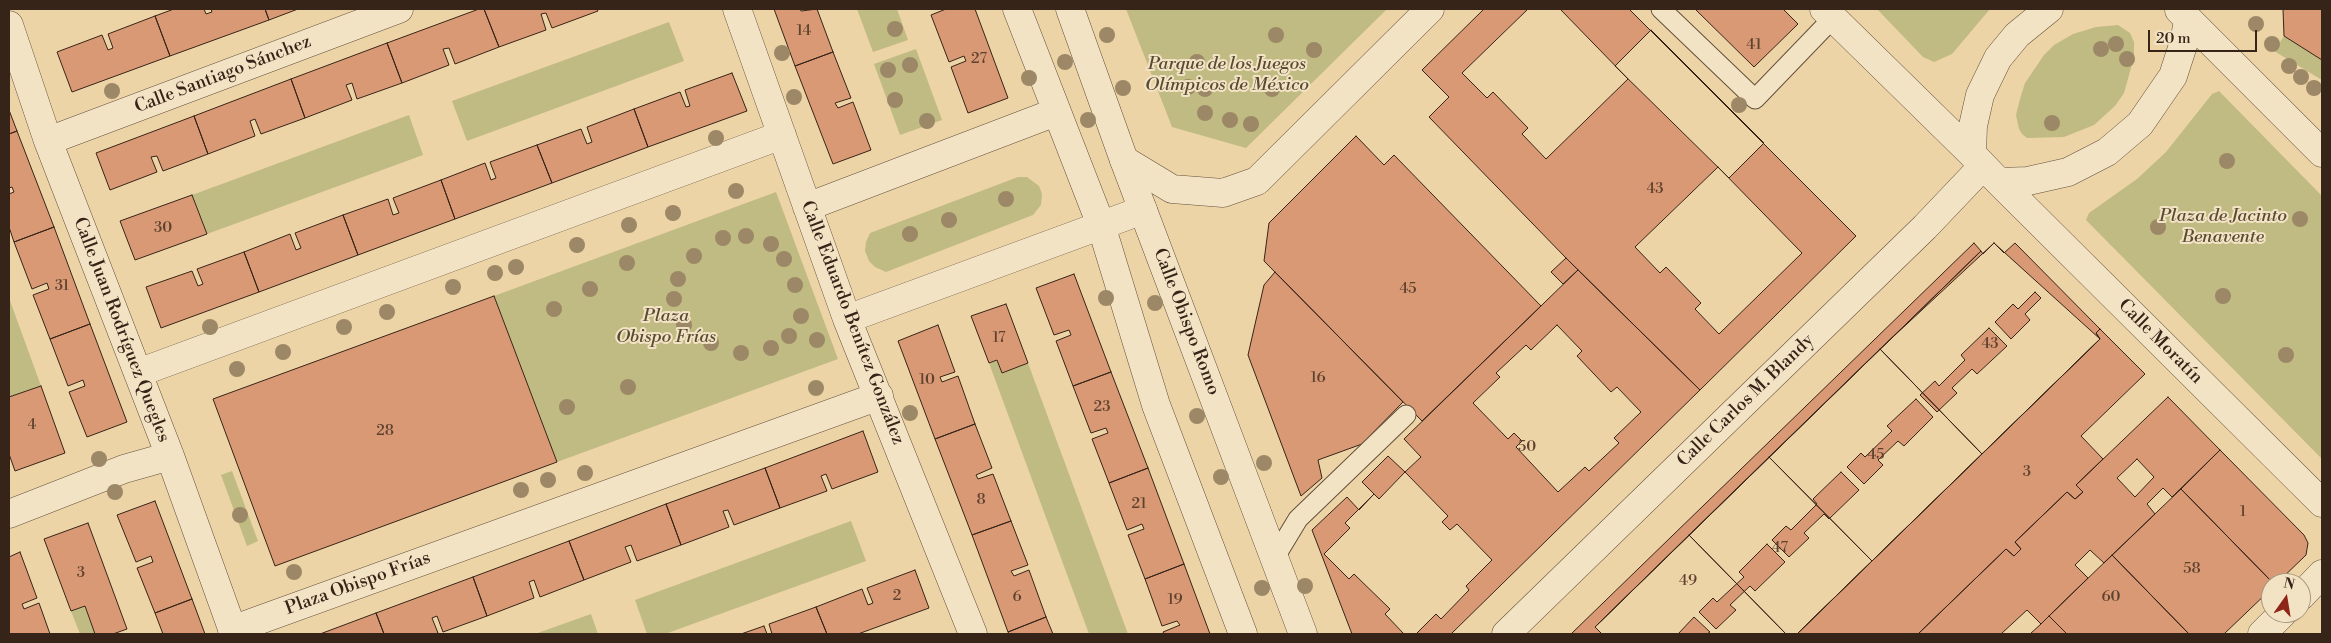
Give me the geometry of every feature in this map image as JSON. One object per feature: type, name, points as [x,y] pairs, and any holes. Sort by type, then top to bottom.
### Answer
[{"type":"street","name":"Calle Santiago Sánchez","points":[[48,141],[398,9]]},
{"type":"street","name":"Calle Eduardo Benítez González","points":[[737,9],[847,319],[879,396],[968,633]]},
{"type":"street","points":[[1017,9],[1100,225],[1156,405],[1243,634]]},
{"type":"street","name":"Calle Obispo Romo","points":[[1070,9],[1124,160],[1303,634]]},
{"type":"street","points":[[1124,160],[1172,188],[1223,193],[1257,181],[1430,9]]},
{"type":"street","points":[[2049,9],[2017,35],[1998,58],[1980,95],[1973,126],[1985,168],[2028,181],[2068,172],[2107,152],[2140,124],[2173,76],[2184,42],[2183,15]]},
{"type":"street","name":"Calle Moratín","points":[[1829,13],[2322,503]]},
{"type":"street","points":[[2183,15],[2322,153]]},
{"type":"street","name":"Calle Juan Rodríguez Quegles","points":[[9,25],[48,141],[170,456],[233,632]]},
{"type":"street","points":[[808,208],[1056,112]]},
{"type":"street","points":[[138,373],[782,135]]},
{"type":"street","name":"Calle Carlos M. Blandy","points":[[1506,634],[1985,168]]},
{"type":"street","points":[[847,319],[1143,210]]},
{"type":"street","name":"Plaza Obispo Frías","points":[[233,632],[879,396]]},
{"type":"street","points":[[9,514],[124,469],[170,456]]},
{"type":"street","points":[[2311,586],[2322,574]]},
{"type":"street","points":[[2262,634],[2273,623]]},
{"type":"lane","points":[[1661,9],[1755,99],[1829,13]]},
{"type":"lane","points":[[1275,557],[1298,519],[1406,415]]},
{"type":"green space","points":[[857,9],[897,9],[908,40],[873,52]]},
{"type":"green space","name":"Parque de los Juegos Olímpicos de México","points":[[1126,9],[1387,9],[1246,148],[1172,127]]},
{"type":"green space","points":[[1877,9],[1990,9],[1952,54],[1934,62],[1923,57]]},
{"type":"green space","points":[[669,22],[684,61],[467,141],[452,101]]},
{"type":"green space","points":[[2118,25],[2130,33],[2134,42],[2134,57],[2124,93],[2115,106],[2094,125],[2064,137],[2027,138],[2022,134],[2016,115],[2020,99],[2025,83],[2044,55],[2054,45],[2073,34],[2096,27]]},
{"type":"green space","points":[[2284,36],[2322,60],[2322,80],[2274,51]]},
{"type":"green space","points":[[916,49],[942,120],[900,135],[874,64]]},
{"type":"green space","name":"Plaza de Jacinto Benavente","points":[[2219,91],[2322,196],[2322,459],[2086,220],[2089,213],[2137,179],[2166,152],[2212,94]]},
{"type":"green space","points":[[409,115],[423,155],[207,234],[192,195]]},
{"type":"green space","points":[[1018,177],[1027,177],[1039,186],[1042,194],[1041,205],[1033,215],[886,272],[875,267],[869,261],[865,251],[870,233]]},
{"type":"green space","name":"Plaza Obispo Frías","points":[[776,192],[838,359],[557,462],[494,296]]},
{"type":"green space","points":[[9,298],[41,386],[9,397]]},
{"type":"green space","points":[[997,360],[1002,373],[1028,363],[1128,634],[1089,634],[989,363]]},
{"type":"green space","points":[[232,471],[258,541],[247,546],[221,475]]},
{"type":"green space","points":[[851,521],[866,561],[665,634],[647,634],[635,600]]},
{"type":"green space","points":[[85,606],[95,634],[80,634],[71,611]]},
{"type":"green space","points":[[591,614],[598,634],[535,634]]},
{"type":"building","points":[[174,9],[204,9],[206,14],[212,12],[211,9],[265,9],[269,20],[170,56],[155,16]]},
{"type":"building","points":[[265,9],[298,9],[269,20]]},
{"type":"building","points":[[479,9],[484,9],[499,47],[455,64],[449,48],[443,49],[449,65],[402,83],[387,43]]},
{"type":"building","points":[[484,9],[597,9],[598,11],[552,28],[546,13],[541,14],[546,30],[499,47]]},
{"type":"building","points":[[774,9],[800,9],[801,11],[817,9],[833,52],[795,66]]},
{"type":"building","points":[[946,9],[975,9],[1008,98],[968,113],[951,67],[966,61],[964,56],[949,62],[931,15]]},
{"type":"building","points":[[1484,9],[1629,9],[1856,236],[1700,390],[1566,258],[1429,117],[1449,97],[1422,70]]},
{"type":"building","points":[[1528,9],[1560,9],[1628,79],[1546,159],[1522,134],[1528,128],[1493,92],[1487,98],[1462,73]]},
{"type":"building","points":[[1695,9],[1783,9],[1798,24],[1754,67]]},
{"type":"building","points":[[2283,9],[2322,9],[2322,60],[2284,36]]},
{"type":"building","points":[[155,16],[170,56],[72,92],[57,52],[102,35],[108,50],[113,48],[108,34]]},
{"type":"building","points":[[1651,30],[1764,143],[1729,178],[1615,66]]},
{"type":"building","points":[[387,43],[402,83],[357,99],[352,83],[346,85],[352,100],[305,118],[291,79]]},
{"type":"building","points":[[833,52],[851,98],[835,103],[838,108],[853,102],[871,150],[833,164],[795,66]]},
{"type":"building","points":[[732,73],[747,111],[648,147],[634,109],[680,92],[686,107],[690,106],[685,90]]},
{"type":"building","points":[[291,79],[305,118],[261,134],[255,119],[250,121],[255,136],[208,154],[194,116]]},
{"type":"building","points":[[634,109],[648,147],[552,183],[537,145],[581,129],[587,144],[592,142],[587,127]]},
{"type":"building","points":[[9,110],[17,131],[9,134]]},
{"type":"building","points":[[194,116],[208,154],[163,171],[157,156],[151,157],[157,172],[110,190],[96,153]]},
{"type":"building","points":[[17,131],[54,227],[14,242],[9,227],[9,194],[14,192],[12,187],[9,188],[9,134]]},
{"type":"building","points":[[1356,136],[1384,165],[1394,155],[1541,306],[1422,421],[1264,261],[1269,223]]},
{"type":"building","points":[[537,145],[552,183],[455,219],[441,180],[485,163],[491,180],[496,178],[490,162]]},
{"type":"building","points":[[1718,167],[1802,253],[1719,334],[1695,309],[1701,303],[1666,267],[1660,273],[1635,247]]},
{"type":"building","points":[[441,180],[455,219],[358,255],[343,215],[388,199],[393,215],[399,213],[393,198]]},
{"type":"building","points":[[192,195],[207,234],[135,260],[120,221]]},
{"type":"building","points":[[343,215],[358,255],[259,292],[244,252],[290,234],[296,250],[301,248],[295,233]]},
{"type":"building","points":[[54,227],[90,324],[50,339],[33,295],[49,289],[47,283],[32,289],[14,242]]},
{"type":"building","points":[[1974,243],[1981,251],[1595,627],[1602,634],[1571,634]]},
{"type":"building","points":[[1994,243],[2004,253],[2015,243],[2100,329],[2096,333],[2100,339],[1797,634],[1707,634],[1710,632],[1694,617],[1678,634],[1602,634],[1595,627],[1981,251],[1983,254]],"holes":[[[2035,292],[2041,298],[2025,314],[2030,320],[2011,339],[1995,322],[2013,304],[2018,309]],[[1989,328],[2007,346],[1977,374],[1972,369],[1952,388],[1957,393],[1937,412],[1920,395],[1935,381],[1939,386],[1965,360],[1961,355]],[[1916,399],[1933,417],[1904,446],[1898,441],[1878,460],[1883,465],[1864,484],[1847,467],[1861,453],[1865,457],[1892,431],[1887,426]],[[1841,472],[1859,490],[1829,519],[1824,514],[1804,533],[1809,538],[1789,557],[1772,540],[1786,526],[1791,530],[1817,504],[1813,499]],[[1767,544],[1785,562],[1755,591],[1750,586],[1730,605],[1736,610],[1716,629],[1699,612],[1713,598],[1717,602],[1744,577],[1739,572]]]},
{"type":"building","points":[[1994,243],[2100,339],[1982,454],[1880,349]]},
{"type":"building","points":[[244,252],[259,292],[161,328],[146,287],[192,271],[198,286],[203,284],[197,269]]},
{"type":"building","points":[[1566,258],[1578,270],[1563,284],[1551,272]]},
{"type":"building","points":[[1578,270],[1700,390],[1451,634],[1352,634],[1312,530],[1347,497],[1359,510],[1374,494],[1362,482],[1388,456],[1405,472],[1421,457],[1404,439]]},
{"type":"building","points":[[1275,272],[1403,402],[1362,444],[1318,460],[1322,478],[1301,496],[1248,355],[1264,285]]},
{"type":"building","points":[[1074,274],[1111,372],[1073,386],[1056,341],[1071,335],[1069,330],[1054,335],[1036,288]]},
{"type":"building","points":[[494,296],[557,462],[275,566],[213,399]]},
{"type":"building","points":[[1006,304],[1028,363],[1002,373],[997,360],[989,363],[971,316]]},
{"type":"building","points":[[90,324],[127,422],[87,437],[69,392],[85,386],[83,380],[68,386],[50,339]]},
{"type":"building","points":[[938,325],[955,372],[940,377],[942,382],[958,376],[975,424],[935,439],[898,341]]},
{"type":"building","points":[[1557,325],[1582,351],[1577,356],[1611,392],[1617,387],[1641,412],[1614,438],[1619,443],[1589,471],[1585,467],[1558,492],[1516,447],[1522,441],[1514,433],[1508,439],[1473,403],[1500,377],[1496,373],[1526,345],[1531,350]]},
{"type":"building","points":[[2100,329],[2145,374],[2081,436],[2103,459],[2076,485],[2083,492],[2075,499],[2067,492],[2015,542],[2021,549],[2014,556],[2006,549],[1918,634],[1797,634],[2100,339],[2096,333]]},
{"type":"building","points":[[1880,349],[1982,454],[1872,561],[1769,457]]},
{"type":"building","points":[[1111,372],[1148,468],[1109,483],[1092,439],[1108,433],[1106,428],[1091,433],[1073,386]]},
{"type":"building","points":[[41,386],[65,453],[15,471],[9,454],[9,397]]},
{"type":"building","points":[[2168,397],[2220,450],[2172,497],[2163,488],[2147,504],[2155,514],[2104,563],[2090,550],[2075,565],[2088,578],[2041,624],[2027,610],[2001,634],[1918,634],[2006,549],[2014,556],[2021,549],[2015,542],[2067,492],[2075,499],[2083,492],[2076,485]],"holes":[[[2137,459],[2154,477],[2135,497],[2117,478]]]},
{"type":"building","points":[[975,424],[992,468],[976,475],[978,479],[993,474],[1011,521],[972,535],[935,439]]},
{"type":"building","points":[[863,431],[878,472],[832,489],[826,474],[821,476],[827,491],[780,508],[765,468]]},
{"type":"building","points":[[2220,450],[2304,535],[2308,543],[2306,555],[2287,573],[2263,573],[2181,489]]},
{"type":"building","points":[[1769,457],[1872,561],[1797,634],[1786,634],[1689,535]]},
{"type":"building","points":[[765,468],[780,508],[734,525],[728,510],[723,511],[729,527],[681,545],[666,504]]},
{"type":"building","points":[[1148,468],[1184,564],[1145,579],[1128,535],[1144,529],[1142,524],[1127,530],[1109,483]]},
{"type":"building","points":[[1405,472],[1448,516],[1442,522],[1450,530],[1457,524],[1492,560],[1466,586],[1469,590],[1441,619],[1436,614],[1416,634],[1404,634],[1385,614],[1390,609],[1354,574],[1349,579],[1324,554],[1350,528],[1345,523],[1374,494],[1379,499]]},
{"type":"building","points":[[2181,489],[2263,573],[2261,573],[2261,599],[2224,634],[2189,634],[2112,555]]},
{"type":"building","points":[[155,501],[192,599],[155,613],[137,568],[153,562],[151,556],[136,562],[117,515]]},
{"type":"building","points":[[666,504],[681,545],[637,561],[631,545],[625,547],[631,562],[584,580],[569,541]]},
{"type":"building","points":[[1011,521],[1028,565],[1011,571],[1014,576],[1029,570],[1046,617],[1008,632],[972,535]]},
{"type":"building","points":[[88,523],[127,629],[113,634],[95,634],[85,606],[71,611],[44,539]]},
{"type":"building","points":[[1689,535],[1786,634],[1602,634],[1595,627]]},
{"type":"building","points":[[569,541],[584,580],[540,597],[534,580],[529,582],[534,598],[487,616],[473,577]]},
{"type":"building","points":[[20,552],[37,598],[22,604],[24,609],[39,603],[50,634],[9,634],[9,557]]},
{"type":"building","points":[[2112,555],[2189,634],[2067,634],[2049,616]]},
{"type":"building","points":[[1184,564],[1210,634],[1164,634],[1163,632],[1180,625],[1177,621],[1162,626],[1145,579]]},
{"type":"building","points":[[915,570],[929,608],[858,634],[827,634],[816,607],[862,589],[868,605],[873,603],[867,588]]},
{"type":"building","points":[[473,577],[487,616],[443,632],[437,616],[432,618],[438,633],[435,634],[384,634],[376,613]]},
{"type":"building","points":[[192,599],[205,634],[163,634],[155,613]]},
{"type":"building","points":[[816,607],[827,634],[772,634],[769,624]]},
{"type":"building","points":[[376,613],[384,634],[320,634]]},
{"type":"building","points":[[2049,616],[2067,634],[2030,634],[2041,624]]},
{"type":"building","points":[[1046,617],[1053,634],[1009,634],[1008,632]]},
{"type":"building","points":[[764,626],[767,634],[741,634]]}]
